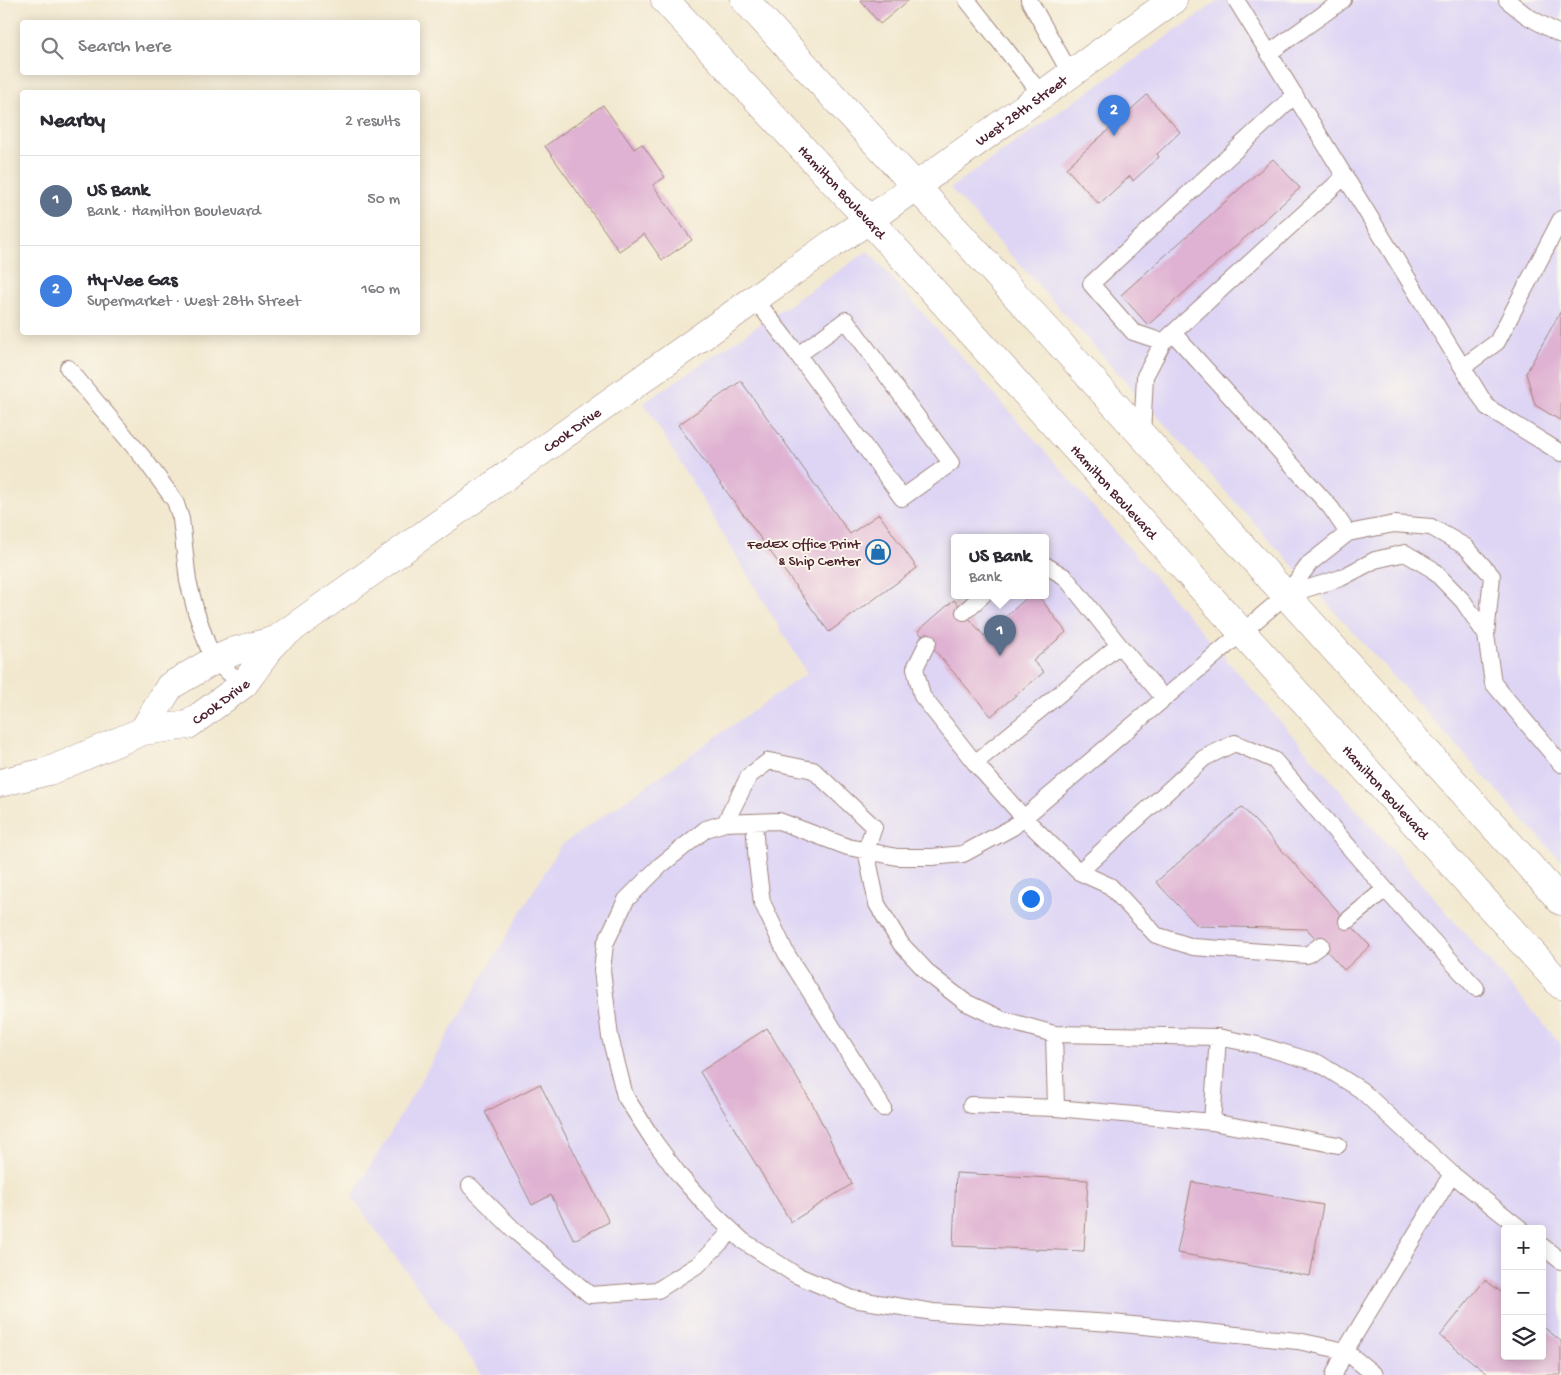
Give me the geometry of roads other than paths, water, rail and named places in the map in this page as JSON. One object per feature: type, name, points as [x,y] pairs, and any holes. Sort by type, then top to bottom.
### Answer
[{"type":"main road","name":"Hamilton Boulevard","points":[[665,0],[869,220],[1561,985]]},
{"type":"main road","points":[[745,0],[1142,435],[1561,901]]},
{"type":"main road","name":"West 28th Street","points":[[869,220],[1070,72],[1173,0]]},
{"type":"main road","name":"Cook Drive","points":[[0,783],[48,771],[143,731],[188,725],[244,684],[276,640],[832,244],[869,220]]},
{"type":"main road","name":"Cook Drive","points":[[143,731],[170,686],[213,661],[236,651],[276,640]]},
{"type":"lane","points":[[967,0],[1041,94]]},
{"type":"lane","points":[[1029,0],[1070,72]]},
{"type":"lane","points":[[1236,0],[1487,406],[1561,453]]},
{"type":"lane","points":[[1269,53],[1343,0]]},
{"type":"lane","points":[[1507,0],[1527,16],[1561,36]]},
{"type":"lane","points":[[1295,95],[1091,284],[1133,332],[1168,338],[1331,508],[1348,533]]},
{"type":"lane","points":[[1142,435],[1145,376],[1168,338],[1345,176]]},
{"type":"lane","points":[[1463,367],[1497,342],[1561,219]]},
{"type":"lane","points":[[755,299],[902,498],[951,463],[846,320],[798,355]]},
{"type":"lane","points":[[68,368],[145,460],[175,501],[181,519],[188,581],[196,612],[213,661],[244,684]]},
{"type":"lane","points":[[1375,1375],[1345,1351],[1298,1341],[1112,1323],[933,1312],[853,1299],[796,1275],[743,1240],[712,1212],[680,1176],[654,1141],[625,1096],[610,1037],[602,970],[606,944],[626,900],[661,865],[706,829],[725,823],[779,821],[848,847],[897,856],[932,857],[963,854],[1013,827],[1024,818],[1286,595],[1310,562],[1348,533],[1394,524],[1431,527],[1466,547],[1492,576],[1486,635],[1493,684],[1561,764]]},
{"type":"lane","points":[[1286,595],[1341,578],[1375,560],[1405,553],[1432,569],[1463,601],[1486,635]]},
{"type":"lane","points":[[1049,567],[1065,577],[1164,698]]},
{"type":"lane","points":[[964,612],[979,599]]},
{"type":"lane","points":[[928,642],[915,668],[922,696],[975,763],[1024,818],[1079,872],[1110,886],[1156,935],[1193,947],[1307,956],[1320,945]]},
{"type":"lane","points":[[975,763],[1119,645]]},
{"type":"lane","points":[[1079,872],[1204,758],[1235,743],[1274,760],[1385,889],[1476,988]]},
{"type":"lane","points":[[725,823],[749,776],[769,761],[813,770],[874,827],[866,850],[877,904],[901,944],[930,975],[965,1002],[1001,1019],[1054,1034],[1218,1037],[1318,1063],[1361,1090],[1452,1174],[1516,1225]]},
{"type":"lane","points":[[754,822],[762,902],[786,952],[883,1108]]},
{"type":"lane","points":[[1348,921],[1385,889]]},
{"type":"lane","points":[[1054,1034],[1056,1108]]},
{"type":"lane","points":[[1212,1122],[1218,1037]]},
{"type":"lane","points":[[971,1105],[1056,1108],[1212,1122],[1338,1144]]},
{"type":"lane","points":[[1334,1375],[1345,1351],[1452,1174]]},
{"type":"lane","points":[[470,1186],[516,1232],[590,1295],[658,1290],[699,1264],[732,1231]]},
{"type":"lane","points":[[1546,1249],[1561,1261]]},
{"type":"place","name":"Hy-Vee Gas","points":[[1114,136]]},
{"type":"place","name":"FedEx Office Print & Ship Center","points":[[878,552]]},
{"type":"place","name":"US Bank","points":[[1000,656]]}]
